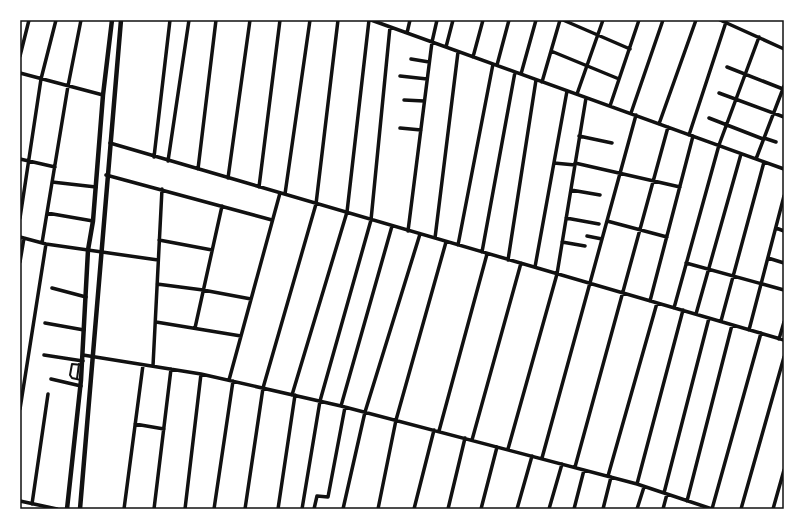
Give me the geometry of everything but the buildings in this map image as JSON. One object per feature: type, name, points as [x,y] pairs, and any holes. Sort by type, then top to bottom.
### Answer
[{"type":"street","points":[[20,56],[30,20]]},
{"type":"street","points":[[20,218],[41,79],[56,20]]},
{"type":"street","points":[[20,409],[47,213],[68,86],[81,20]]},
{"type":"street","points":[[67,509],[81,386],[79,380],[87,297],[88,250],[93,221],[103,95],[112,20]]},
{"type":"street","points":[[80,509],[102,252],[106,175],[121,20]]},
{"type":"street","points":[[154,157],[170,20]]},
{"type":"street","points":[[168,160],[189,20]]},
{"type":"street","points":[[198,169],[216,20]]},
{"type":"street","points":[[228,178],[250,20]]},
{"type":"street","points":[[259,187],[280,20]]},
{"type":"street","points":[[285,194],[310,20]]},
{"type":"street","points":[[245,509],[263,388],[316,204],[338,20]]},
{"type":"street","points":[[278,509],[294,395],[347,212],[370,20],[383,22],[390,27],[458,52],[495,64],[784,169]]},
{"type":"street","points":[[407,33],[410,20]]},
{"type":"street","points":[[408,230],[429,62],[436,20]]},
{"type":"street","points":[[446,47],[453,20]]},
{"type":"street","points":[[473,57],[483,20]]},
{"type":"street","points":[[458,245],[495,64],[509,20]]},
{"type":"street","points":[[521,74],[536,20]]},
{"type":"street","points":[[542,82],[562,20],[630,49]]},
{"type":"street","points":[[577,94],[603,20]]},
{"type":"street","points":[[610,106],[639,20]]},
{"type":"street","points":[[631,113],[663,20]]},
{"type":"street","points":[[659,124],[696,20]]},
{"type":"street","points":[[720,20],[784,49]]},
{"type":"street","points":[[650,301],[680,187],[691,136],[726,22]]},
{"type":"street","points":[[302,509],[320,401],[371,220],[390,27]]},
{"type":"street","points":[[674,308],[719,145],[759,37]]},
{"type":"street","points":[[435,238],[458,52]]},
{"type":"street","points":[[551,52],[619,79]]},
{"type":"street","points":[[411,59],[429,62]]},
{"type":"street","points":[[727,67],[783,87],[756,159]]},
{"type":"street","points":[[482,252],[515,72]]},
{"type":"street","points":[[20,73],[103,95]]},
{"type":"street","points":[[400,76],[427,79]]},
{"type":"street","points":[[508,260],[536,80]]},
{"type":"street","points":[[535,267],[567,91]]},
{"type":"street","points":[[719,93],[784,117]]},
{"type":"street","points":[[508,449],[557,274],[586,98]]},
{"type":"street","points":[[404,100],[424,102]]},
{"type":"street","points":[[542,458],[636,115]]},
{"type":"street","points":[[709,118],[776,142]]},
{"type":"street","points":[[575,468],[624,293],[668,127]]},
{"type":"street","points":[[400,128],[421,130]]},
{"type":"street","points":[[579,136],[612,143]]},
{"type":"street","points":[[110,143],[784,340]]},
{"type":"street","points":[[696,314],[741,154]]},
{"type":"street","points":[[20,159],[55,166]]},
{"type":"street","points":[[721,321],[764,162]]},
{"type":"street","points":[[554,163],[575,164],[680,187]]},
{"type":"street","points":[[106,175],[272,220]]},
{"type":"street","points":[[52,182],[96,188]]},
{"type":"street","points":[[153,366],[162,189]]},
{"type":"street","points":[[571,190],[600,195]]},
{"type":"street","points":[[214,509],[231,380],[241,336],[280,193]]},
{"type":"street","points":[[749,330],[783,207],[784,196]]},
{"type":"street","points":[[195,328],[222,206]]},
{"type":"street","points":[[47,213],[93,221]]},
{"type":"street","points":[[566,218],[599,224]]},
{"type":"street","points":[[607,221],[666,237]]},
{"type":"street","points":[[314,509],[317,496],[328,497],[343,407],[392,226]]},
{"type":"street","points":[[776,228],[784,231]]},
{"type":"street","points":[[343,509],[365,412],[420,234]]},
{"type":"street","points":[[587,236],[602,239]]},
{"type":"street","points":[[20,262],[22,237],[44,243],[158,260]]},
{"type":"street","points":[[159,240],[212,250]]},
{"type":"street","points":[[378,509],[396,420],[446,242]]},
{"type":"street","points":[[562,242],[585,246]]},
{"type":"street","points":[[439,431],[487,254]]},
{"type":"street","points":[[768,258],[784,263]]},
{"type":"street","points":[[472,440],[520,263]]},
{"type":"street","points":[[686,263],[784,290]]},
{"type":"street","points":[[157,284],[203,290],[251,299]]},
{"type":"street","points":[[52,288],[87,297]]},
{"type":"street","points":[[603,509],[610,477],[657,303]]},
{"type":"street","points":[[637,484],[683,310]]},
{"type":"street","points":[[663,509],[709,318]]},
{"type":"street","points":[[156,322],[241,336]]},
{"type":"street","points":[[779,339],[784,322]]},
{"type":"street","points":[[45,323],[84,330]]},
{"type":"street","points":[[687,501],[732,325]]},
{"type":"street","points":[[44,355],[82,361],[92,356],[231,380],[365,412],[542,458],[637,484],[712,509],[761,333]]},
{"type":"street","points":[[741,509],[784,357]]},
{"type":"street","points":[[124,509],[143,365]]},
{"type":"street","points":[[154,509],[171,370]]},
{"type":"street","points":[[185,509],[201,374]]},
{"type":"street","points":[[51,379],[81,386]]},
{"type":"street","points":[[32,504],[48,394]]},
{"type":"street","points":[[135,424],[164,429]]},
{"type":"street","points":[[414,509],[434,430]]},
{"type":"street","points":[[448,509],[465,438]]},
{"type":"street","points":[[481,509],[497,447]]},
{"type":"street","points":[[518,509],[532,456]]},
{"type":"street","points":[[549,509],[562,464]]},
{"type":"street","points":[[574,509],[584,470]]},
{"type":"street","points":[[773,509],[784,470]]},
{"type":"street","points":[[637,509],[644,487]]},
{"type":"street","points":[[20,501],[57,509]]},
{"type":"street","points":[[696,509],[697,504]]},
{"type":"lane","points":[[79,380],[72,378],[70,375],[72,365],[82,361]]}]
